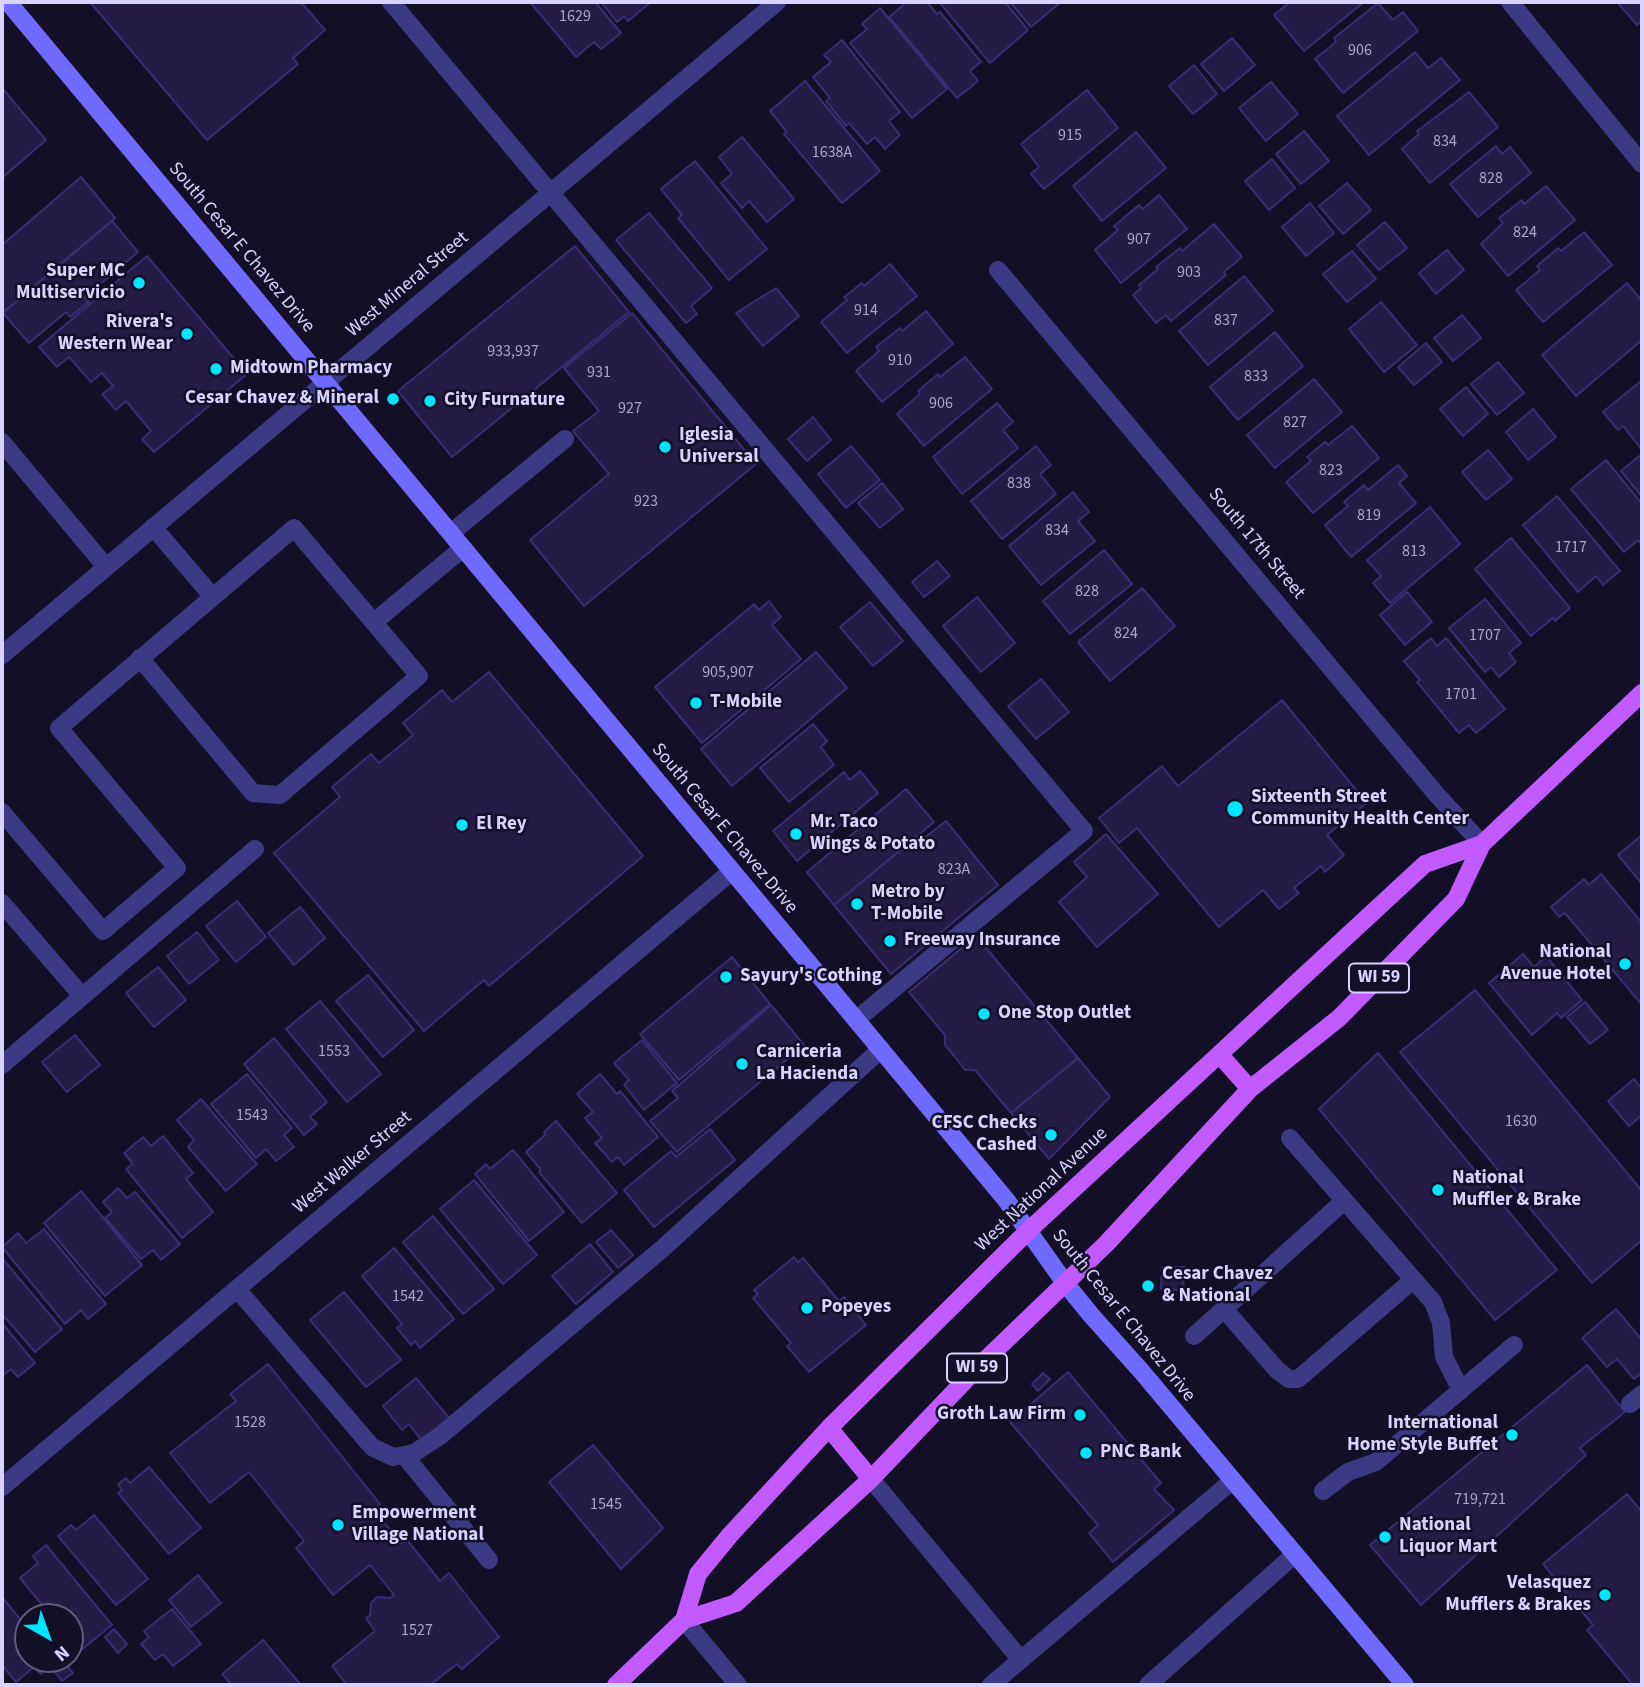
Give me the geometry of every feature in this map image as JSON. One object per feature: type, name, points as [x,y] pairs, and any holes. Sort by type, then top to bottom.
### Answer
[{"type":"main road","name":"South Cesar E Chavez Drive","points":[[8,2],[1007,1201],[1065,1283],[1405,1685]]},
{"type":"main road","name":"West National Avenue","points":[[616,1685],[684,1620],[736,1603],[871,1479],[977,1368],[1106,1244],[1250,1089],[1339,1018],[1456,899],[1482,844],[1642,693]]},
{"type":"main road","name":"West National Avenue","points":[[684,1620],[698,1574],[730,1535],[829,1428],[1027,1232],[1425,864],[1482,844]]},
{"type":"main road","points":[[1220,1055],[1250,1089]]},
{"type":"main road","points":[[829,1428],[871,1479]]},
{"type":"street","points":[[391,2],[1084,831],[856,1020]]},
{"type":"street","points":[[1510,2],[1642,164]]},
{"type":"street","name":"West Mineral Street","points":[[2,655],[773,3]]},
{"type":"street","name":"South 17th Street","points":[[998,270],[1437,795],[1482,844]]},
{"type":"street","points":[[451,533],[565,439]]},
{"type":"street","points":[[2,442],[106,567]]},
{"type":"street","points":[[153,527],[213,597]]},
{"type":"street","points":[[2,812],[103,931],[177,868],[59,727],[140,658],[213,597],[294,528],[419,676],[280,795],[253,793],[140,658]]},
{"type":"street","points":[[373,622],[463,548]]},
{"type":"street","points":[[2,1065],[255,849]]},
{"type":"street","name":"West Walker Street","points":[[2,1487],[732,871]]},
{"type":"street","points":[[2,903],[82,996]]},
{"type":"street","points":[[237,1289],[372,1447],[393,1457],[414,1453],[440,1436],[652,1258],[881,1049]]},
{"type":"street","points":[[1290,1138],[1433,1302],[1441,1323],[1444,1357],[1461,1390]]},
{"type":"street","points":[[1194,1336],[1344,1201]]},
{"type":"street","points":[[1224,1309],[1277,1370],[1289,1379],[1298,1379],[1413,1279]]},
{"type":"street","points":[[1323,1491],[1348,1472],[1376,1462],[1514,1345]]},
{"type":"street","points":[[404,1455],[489,1560]]},
{"type":"street","points":[[871,1479],[1021,1660]]},
{"type":"street","points":[[991,1685],[1232,1480]]},
{"type":"street","points":[[1147,1685],[1294,1555]]},
{"type":"street","points":[[684,1620],[738,1685]]},
{"type":"building","points":[[90,2],[301,2],[325,30],[293,58],[298,64],[207,140]]},
{"type":"building","points":[[530,2],[595,2],[621,33],[601,49],[594,42],[576,57]]},
{"type":"building","points":[[601,2],[651,2],[628,21],[624,16],[617,22]]},
{"type":"building","points":[[907,2],[927,2],[937,14],[940,12],[981,62],[970,71],[978,81],[957,98],[889,17]]},
{"type":"building","points":[[939,2],[1005,2],[1028,30],[990,63]]},
{"type":"building","points":[[1010,2],[1061,2],[1031,27]]},
{"type":"building","points":[[1290,2],[1364,2],[1304,51],[1274,15]]},
{"type":"building","points":[[1617,2],[1642,2],[1642,21],[1637,25]]},
{"type":"building","points":[[1378,3],[1393,20],[1403,12],[1418,31],[1343,93],[1315,59],[1336,42],[1334,38]]},
{"type":"building","points":[[880,8],[947,89],[912,118],[850,43],[867,29],[862,24]]},
{"type":"building","points":[[1232,38],[1255,65],[1224,91],[1201,64]]},
{"type":"building","points":[[842,40],[900,112],[889,121],[900,135],[885,149],[875,137],[867,144],[849,123],[846,126],[826,101],[830,98],[813,77],[831,62],[824,55]]},
{"type":"building","points":[[1415,52],[1428,68],[1441,58],[1460,80],[1369,155],[1337,116]]},
{"type":"building","points":[[1194,65],[1217,94],[1193,114],[1169,86]]},
{"type":"building","points":[[805,81],[880,171],[842,203],[784,134],[787,132],[770,111]]},
{"type":"building","points":[[1271,82],[1298,114],[1266,141],[1239,108]]},
{"type":"building","points":[[2,88],[46,140],[2,178]]},
{"type":"building","points":[[1087,90],[1118,128],[1044,189],[1031,174],[1039,167],[1021,144]]},
{"type":"building","points":[[1469,92],[1498,127],[1430,183],[1402,149],[1419,134],[1417,131]]},
{"type":"building","points":[[1304,131],[1329,161],[1301,184],[1276,154]]},
{"type":"building","points":[[1136,132],[1166,168],[1102,221],[1073,186]]},
{"type":"building","points":[[742,137],[794,199],[767,222],[749,201],[742,208],[721,183],[732,174],[719,157]]},
{"type":"building","points":[[1496,146],[1502,154],[1510,147],[1531,173],[1478,217],[1450,184]]},
{"type":"building","points":[[1272,159],[1295,188],[1269,210],[1245,181]]},
{"type":"building","points":[[695,161],[767,249],[729,280],[678,218],[682,215],[661,189]]},
{"type":"building","points":[[81,177],[115,218],[2,313],[2,245]]},
{"type":"building","points":[[1347,183],[1371,210],[1343,234],[1319,206]]},
{"type":"building","points":[[1546,186],[1575,220],[1508,276],[1481,244],[1503,223],[1499,218],[1522,200],[1524,204]]},
{"type":"building","points":[[1159,195],[1187,229],[1121,283],[1095,250],[1118,230],[1114,226],[1139,205],[1143,209]]},
{"type":"building","points":[[1310,203],[1334,233],[1306,256],[1282,227]]},
{"type":"building","points":[[649,213],[712,288],[691,306],[697,314],[686,323],[616,240]]},
{"type":"building","points":[[112,221],[138,252],[84,298],[89,302],[70,317],[66,312],[29,343],[3,313]]},
{"type":"building","points":[[1385,222],[1407,248],[1379,270],[1357,245]]},
{"type":"building","points":[[1214,224],[1242,257],[1224,272],[1226,275],[1171,321],[1166,315],[1156,323],[1133,295],[1141,288],[1139,285],[1158,269],[1156,267],[1180,248],[1182,251]]},
{"type":"building","points":[[1584,232],[1612,265],[1543,322],[1516,290],[1540,270],[1537,266],[1558,248],[1561,251]]},
{"type":"building","points":[[575,246],[629,312],[452,457],[398,391]]},
{"type":"building","points":[[1447,250],[1464,270],[1436,294],[1419,273]]},
{"type":"building","points":[[1352,251],[1376,279],[1347,302],[1323,274]]},
{"type":"building","points":[[147,256],[247,374],[154,452],[142,439],[151,431],[126,401],[116,410],[102,394],[113,386],[102,373],[91,382],[69,357],[57,367],[39,347]]},
{"type":"building","points":[[890,264],[917,296],[847,353],[821,322],[847,300],[844,297],[862,283],[864,286]]},
{"type":"building","points":[[1244,276],[1273,311],[1208,365],[1179,331]]},
{"type":"building","points":[[1627,283],[1642,301],[1642,340],[1576,396],[1542,355]]},
{"type":"building","points":[[776,288],[799,316],[763,346],[736,313]]},
{"type":"building","points":[[1381,302],[1417,345],[1384,372],[1349,329]]},
{"type":"building","points":[[926,311],[953,344],[882,402],[856,371],[879,351],[876,347],[900,328],[902,331]]},
{"type":"building","name":"Iglesia Universal","points":[[632,313],[756,464],[584,606],[530,540],[609,474],[573,431],[599,411],[564,368]]},
{"type":"building","points":[[1462,315],[1481,338],[1453,361],[1434,338]]},
{"type":"building","points":[[1275,332],[1303,366],[1238,420],[1210,387]]},
{"type":"building","points":[[1426,343],[1442,362],[1414,385],[1398,367]]},
{"type":"building","points":[[965,357],[992,389],[924,446],[897,414],[938,374],[940,377]]},
{"type":"building","points":[[1498,362],[1524,393],[1497,415],[1471,384]]},
{"type":"building","points":[[1314,379],[1342,412],[1275,468],[1247,435]]},
{"type":"building","points":[[1642,380],[1642,450],[1623,426],[1618,430],[1603,412]]},
{"type":"building","points":[[1466,387],[1488,414],[1463,436],[1440,409]]},
{"type":"building","points":[[997,403],[1013,422],[1003,430],[1018,448],[962,494],[933,457]]},
{"type":"building","points":[[1533,409],[1556,437],[1528,460],[1506,432]]},
{"type":"building","points":[[813,417],[831,440],[807,461],[788,439]]},
{"type":"building","points":[[1352,426],[1379,458],[1313,513],[1286,482],[1311,461],[1307,457],[1325,442],[1328,445]]},
{"type":"building","points":[[851,446],[880,480],[846,508],[818,474]]},
{"type":"building","points":[[1036,446],[1051,465],[1040,474],[1056,494],[1002,539],[971,501]]},
{"type":"building","points":[[1488,450],[1512,479],[1486,500],[1462,472]]},
{"type":"building","points":[[1639,456],[1642,460],[1642,497],[1621,471]]},
{"type":"building","points":[[1606,460],[1642,504],[1642,545],[1638,540],[1624,552],[1571,489]]},
{"type":"building","points":[[1398,465],[1407,476],[1399,483],[1416,503],[1351,557],[1325,525],[1348,506],[1344,502],[1364,485],[1368,490]]},
{"type":"building","points":[[882,483],[903,509],[880,528],[858,503]]},
{"type":"building","points":[[1073,492],[1089,512],[1078,521],[1095,541],[1041,585],[1009,546]]},
{"type":"building","points":[[1557,496],[1620,571],[1603,585],[1596,576],[1578,592],[1523,525]]},
{"type":"building","points":[[1430,507],[1460,544],[1390,603],[1373,583],[1381,576],[1367,560]]},
{"type":"building","points":[[1511,538],[1570,608],[1531,636],[1475,569]]},
{"type":"building","points":[[1104,550],[1132,584],[1070,634],[1043,601]]},
{"type":"building","points":[[937,561],[950,576],[924,597],[912,582]]},
{"type":"building","points":[[1142,588],[1175,626],[1110,681],[1078,642]]},
{"type":"building","points":[[1407,592],[1432,622],[1405,645],[1380,615]]},
{"type":"building","points":[[977,597],[1015,643],[981,672],[943,626]]},
{"type":"building","points":[[1485,599],[1521,643],[1509,653],[1516,662],[1499,677],[1491,667],[1485,672],[1449,628]]},
{"type":"building","points":[[769,601],[781,617],[772,625],[801,659],[702,743],[655,687],[754,604],[759,610]]},
{"type":"building","points":[[870,602],[903,641],[873,666],[840,627]]},
{"type":"building","points":[[1431,638],[1437,646],[1446,638],[1505,709],[1476,733],[1469,725],[1459,733],[1417,682],[1420,680],[1404,661]]},
{"type":"building","points":[[816,652],[847,688],[732,786],[701,749]]},
{"type":"building","name":"El Rey","points":[[489,672],[643,856],[489,986],[484,980],[424,1031],[274,853],[340,797],[332,787],[371,754],[379,763],[413,735],[403,723],[442,690],[452,702]]},
{"type":"building","points":[[1041,679],[1069,712],[1036,739],[1008,706]]},
{"type":"building","name":"Sixteenth Street Community Health Center","points":[[1282,700],[1367,803],[1327,835],[1344,855],[1325,872],[1321,866],[1294,888],[1299,893],[1279,909],[1263,890],[1219,927],[1137,828],[1119,843],[1099,818],[1162,766],[1178,786]]},
{"type":"building","points":[[813,724],[827,741],[821,747],[834,765],[789,802],[760,768]]},
{"type":"building","points":[[860,771],[878,793],[797,861],[773,831],[844,772],[850,780]]},
{"type":"building","points":[[906,789],[934,822],[834,905],[807,872]]},
{"type":"building","points":[[946,821],[998,885],[891,974],[834,905],[915,838],[919,842]]},
{"type":"building","points":[[1106,834],[1158,894],[1097,947],[1059,902],[1087,877],[1074,862]]},
{"type":"building","points":[[1642,835],[1642,884],[1618,855]]},
{"type":"building","name":"National Avenue Hotel","points":[[1601,874],[1642,923],[1642,1005],[1565,913],[1559,917],[1551,907],[1584,879],[1589,885]]},
{"type":"building","points":[[237,901],[266,937],[236,962],[206,926]]},
{"type":"building","points":[[300,907],[325,938],[294,965],[268,933]]},
{"type":"building","points":[[197,932],[219,960],[189,984],[167,956]]},
{"type":"building","name":"One Stop Outlet","points":[[976,936],[1078,1058],[1011,1113],[975,1070],[965,1070],[945,1045],[945,1035],[909,992]]},
{"type":"building","points":[[1523,954],[1534,967],[1546,956],[1582,1000],[1561,1018],[1557,1013],[1532,1035],[1489,983]]},
{"type":"building","points":[[732,957],[770,1004],[679,1080],[640,1034]]},
{"type":"building","points":[[158,967],[186,1000],[154,1027],[126,993]]},
{"type":"building","points":[[368,975],[414,1030],[383,1057],[336,1001]]},
{"type":"building","points":[[1475,990],[1642,1191],[1642,1240],[1592,1283],[1400,1052]]},
{"type":"building","points":[[320,1001],[381,1074],[347,1102],[286,1029]]},
{"type":"building","points":[[1585,1002],[1608,1030],[1590,1044],[1567,1017]]},
{"type":"building","name":"Carniceria La Hacienda","points":[[771,1005],[804,1045],[677,1152],[650,1121],[678,1098],[672,1091]]},
{"type":"building","points":[[75,1035],[100,1065],[67,1092],[42,1062]]},
{"type":"building","points":[[274,1038],[327,1102],[310,1117],[317,1124],[304,1135],[244,1064]]},
{"type":"building","points":[[642,1040],[677,1083],[644,1110],[624,1085],[629,1080],[614,1063]]},
{"type":"building","name":"National Muffler & Brake","points":[[1378,1053],[1557,1270],[1495,1320],[1319,1109]]},
{"type":"building","points":[[1078,1058],[1110,1097],[1049,1159],[1011,1113]]},
{"type":"building","points":[[247,1074],[292,1128],[284,1135],[294,1147],[276,1161],[266,1149],[256,1158],[211,1104]]},
{"type":"building","points":[[600,1074],[617,1094],[620,1091],[658,1137],[624,1165],[618,1157],[612,1162],[595,1143],[602,1138],[585,1118],[593,1112],[577,1094]]},
{"type":"building","points":[[1634,1079],[1642,1089],[1642,1115],[1629,1126],[1608,1101]]},
{"type":"building","points":[[201,1099],[257,1164],[226,1191],[188,1147],[194,1140],[177,1120]]},
{"type":"building","points":[[556,1121],[617,1193],[582,1223],[539,1172],[541,1170],[526,1152]]},
{"type":"building","points":[[710,1129],[735,1160],[654,1227],[624,1190],[671,1151],[676,1157]]},
{"type":"building","points":[[163,1136],[193,1173],[186,1179],[213,1212],[182,1238],[126,1169],[133,1164],[124,1153],[143,1137],[151,1146]]},
{"type":"building","points":[[513,1150],[564,1212],[529,1241],[475,1174],[486,1164],[490,1169]]},
{"type":"building","points":[[474,1180],[537,1255],[503,1284],[440,1209]]},
{"type":"building","points":[[118,1188],[127,1198],[135,1192],[180,1244],[161,1260],[153,1250],[141,1259],[105,1218],[112,1212],[103,1202]]},
{"type":"building","points":[[81,1191],[142,1265],[105,1296],[44,1223]]},
{"type":"building","points":[[433,1216],[494,1289],[463,1314],[403,1242]]},
{"type":"building","points":[[44,1229],[106,1304],[88,1319],[81,1310],[65,1324],[2,1247],[18,1233],[26,1243]]},
{"type":"building","points":[[611,1230],[633,1255],[618,1268],[596,1242]]},
{"type":"building","points":[[590,1244],[613,1272],[576,1304],[552,1276]]},
{"type":"building","points":[[394,1248],[454,1319],[420,1348],[415,1341],[411,1345],[397,1328],[402,1324],[362,1276]]},
{"type":"building","name":"Popeyes","points":[[794,1257],[798,1262],[803,1258],[839,1301],[844,1297],[866,1325],[809,1372],[787,1346],[791,1343],[753,1298],[758,1294],[754,1290]]},
{"type":"building","points":[[2,1258],[62,1329],[35,1352],[2,1314]]},
{"type":"building","points":[[1162,1267],[1185,1267],[1183,1290],[1161,1289]]},
{"type":"building","points":[[344,1292],[401,1360],[366,1387],[310,1320]]},
{"type":"building","points":[[1616,1309],[1642,1340],[1642,1372],[1634,1379],[1617,1359],[1607,1367],[1582,1338]]},
{"type":"building","points":[[2,1323],[35,1363],[18,1377],[11,1369],[2,1376]]},
{"type":"building","name":"Empowerment Village National","points":[[268,1364],[380,1504],[374,1509],[401,1544],[407,1540],[440,1581],[449,1573],[499,1637],[462,1669],[457,1664],[430,1685],[347,1685],[332,1666],[375,1631],[366,1618],[370,1615],[371,1603],[377,1597],[390,1598],[394,1595],[370,1565],[333,1595],[296,1548],[304,1541],[249,1472],[210,1503],[170,1453],[236,1401],[230,1394]]},
{"type":"building","points":[[1587,1365],[1625,1412],[1580,1448],[1586,1455],[1421,1605],[1370,1545]]},
{"type":"building","name":"PNC Bank","points":[[1068,1372],[1161,1483],[1154,1489],[1174,1510],[1113,1562],[1089,1533],[1098,1525],[1010,1422]]},
{"type":"building","points":[[1043,1373],[1050,1379],[1038,1391],[1032,1384]]},
{"type":"building","points":[[416,1378],[449,1418],[422,1441],[409,1424],[402,1430],[383,1406]]},
{"type":"building","points":[[593,1445],[663,1528],[621,1569],[549,1482]]},
{"type":"building","points":[[149,1467],[201,1528],[169,1554],[118,1493],[122,1490],[118,1484],[126,1478],[130,1483]]},
{"type":"building","name":"Velasquez Mufflers & Brakes","points":[[1627,1494],[1642,1512],[1642,1685],[1633,1685],[1587,1630],[1593,1625],[1543,1564]]},
{"type":"building","points":[[94,1515],[148,1579],[116,1605],[58,1536],[71,1525],[76,1530]]},
{"type":"building","points":[[46,1545],[112,1625],[84,1648],[84,1603],[41,1603],[20,1578],[38,1563],[33,1556]]},
{"type":"building","points":[[198,1575],[221,1603],[191,1627],[169,1600]]},
{"type":"building","points":[[2,1597],[14,1612],[14,1673],[27,1673],[16,1682],[2,1665]]},
{"type":"building","points":[[172,1609],[201,1644],[173,1666],[163,1654],[155,1660],[141,1644],[149,1637],[144,1631]]},
{"type":"building","points":[[114,1629],[127,1644],[118,1653],[105,1637]]},
{"type":"building","points":[[263,1640],[301,1685],[232,1685],[222,1674]]},
{"type":"building","points":[[56,1673],[73,1673],[62,1681]]},
{"type":"place","name":"Super MC Multiservicio","points":[[139,283]]},
{"type":"place","name":"Rivera's Western Wear","points":[[187,334]]},
{"type":"place","name":"Midtown Pharmacy","points":[[216,369]]},
{"type":"place","name":"Cesar Chavez & Mineral","points":[[393,399]]},
{"type":"place","name":"City Furnature","points":[[430,401]]},
{"type":"place","name":"Iglesia Universal","points":[[665,447]]},
{"type":"place","name":"T-Mobile","points":[[696,703]]},
{"type":"place","name":"Sixteenth Street Community Health Center","points":[[1235,809]]},
{"type":"place","name":"El Rey","points":[[462,825]]},
{"type":"place","name":"Mr. Taco Wings & Potato","points":[[796,834]]},
{"type":"place","name":"Metro by T-Mobile","points":[[857,904]]},
{"type":"place","name":"Freeway Insurance","points":[[890,941]]},
{"type":"place","name":"National Avenue Hotel","points":[[1625,964]]},
{"type":"place","name":"Sayury's Cothing","points":[[726,977]]},
{"type":"place","name":"One Stop Outlet","points":[[984,1014]]},
{"type":"place","name":"Carniceria La Hacienda","points":[[742,1064]]},
{"type":"place","name":"CFSC Checks Cashed","points":[[1051,1135]]},
{"type":"place","name":"National Muffler & Brake","points":[[1438,1190]]},
{"type":"place","name":"Cesar Chavez & National","points":[[1148,1286]]},
{"type":"place","name":"Popeyes","points":[[807,1308]]},
{"type":"place","name":"Groth Law Firm","points":[[1080,1415]]},
{"type":"place","name":"International Home Style Buffet","points":[[1512,1435]]},
{"type":"place","name":"PNC Bank","points":[[1086,1453]]},
{"type":"place","name":"Empowerment Village National","points":[[338,1525]]},
{"type":"place","name":"National Liquor Mart","points":[[1385,1537]]},
{"type":"place","name":"Velasquez Mufflers & Brakes","points":[[1605,1595]]}]
